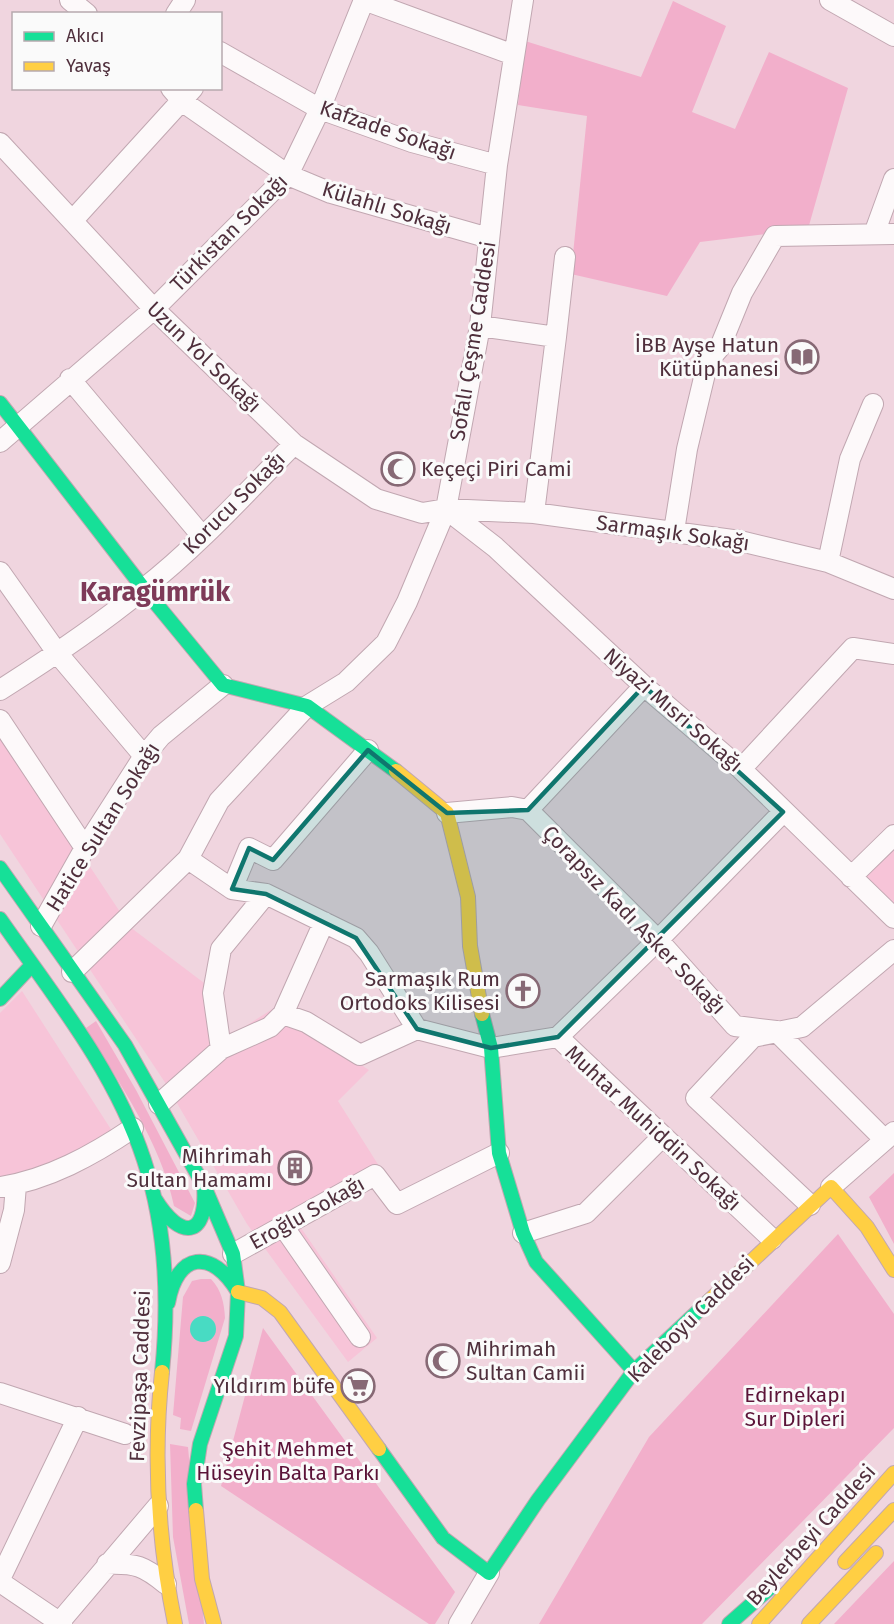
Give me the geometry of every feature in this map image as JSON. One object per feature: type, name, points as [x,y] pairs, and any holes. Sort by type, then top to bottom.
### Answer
[{"type":"main road","points":[[0,403],[144,589],[223,685],[307,706],[368,750],[447,813],[468,897],[470,946],[476,989],[492,1048],[499,1153],[523,1233],[536,1262],[634,1371]]},
{"type":"main road","points":[[0,868],[125,1046],[204,1186],[233,1254],[238,1292],[236,1336],[200,1444],[194,1477],[202,1579],[214,1624]]},
{"type":"main road","name":"Fevzipaşa Caddesi","points":[[0,919],[109,1080],[133,1128],[155,1199],[160,1230],[166,1310],[159,1405],[158,1506],[166,1584],[175,1624]]},
{"type":"main road","points":[[0,999],[32,965],[46,961],[52,965],[81,1006],[100,1011]]},
{"type":"main road","points":[[155,1199],[167,1219],[178,1226],[189,1228],[199,1224],[203,1218],[204,1186]]},
{"type":"main road","points":[[831,1187],[867,1227],[894,1270]]},
{"type":"main road","name":"Kaleboyu Caddesi","points":[[489,1573],[538,1500],[634,1371],[772,1239],[831,1187]]},
{"type":"main road","points":[[166,1310],[172,1283],[179,1271],[189,1263],[201,1261],[224,1270],[238,1292],[262,1298],[280,1312],[443,1538],[489,1573]]},
{"type":"main road","name":"Beylerbeyi Caddesi","points":[[759,1624],[894,1473]]},
{"type":"main road","points":[[729,1624],[847,1513],[874,1495]]},
{"type":"main road","name":"Beylerbeyi Caddesi","points":[[837,1571],[894,1510]]},
{"type":"main road","points":[[809,1624],[886,1542]]},
{"type":"street","points":[[70,0],[85,12]]},
{"type":"street","points":[[364,0],[514,55]]},
{"type":"street","name":"Türkistan Sokağı","points":[[0,442],[70,379],[154,309],[288,175],[320,109],[364,0]]},
{"type":"street","name":"Sofalı Çeşme Caddesi","points":[[72,972],[188,858],[219,801],[307,706],[346,682],[386,643],[407,602],[446,509],[480,326],[497,165],[523,0]]},
{"type":"street","points":[[830,0],[894,36]]},
{"type":"street","name":"Kafzade Sokağı","points":[[222,54],[320,109],[412,142],[497,165]]},
{"type":"street","points":[[73,220],[182,93]]},
{"type":"street","name":"Külahlı Sokağı","points":[[182,93],[288,175],[331,193],[489,238]]},
{"type":"street","name":"Uzun Yol Sokağı","points":[[0,143],[154,309],[294,444],[376,499],[422,513],[446,509]]},
{"type":"street","points":[[874,234],[894,179]]},
{"type":"street","points":[[674,531],[687,449],[708,361],[720,346],[742,293],[775,236],[894,234]]},
{"type":"street","points":[[534,513],[565,257]]},
{"type":"street","points":[[480,326],[556,337]]},
{"type":"street","points":[[70,379],[202,536]]},
{"type":"street","points":[[828,562],[850,459],[873,404]]},
{"type":"street","name":"Korucu Sokağı","points":[[0,690],[58,654],[144,589],[202,536],[294,444]]},
{"type":"street","name":"Sarmaşık Sokağı","points":[[446,509],[534,513],[740,541],[828,562],[894,589]]},
{"type":"street","name":"Niyazi Mısri Sokağı","points":[[446,509],[495,547],[644,686],[741,769],[894,918]]},
{"type":"street","points":[[2,577],[58,654],[144,756]]},
{"type":"street","points":[[741,769],[853,648],[894,654]]},
{"type":"street","name":"Hatice Sultan Sokağı","points":[[41,926],[86,848],[144,756],[161,736],[223,685]]},
{"type":"street","points":[[528,810],[644,686]]},
{"type":"street","points":[[0,720],[86,848]]},
{"type":"street","points":[[232,889],[249,848],[273,860],[368,750]]},
{"type":"street","name":"Çorapsız Kadı Asker Sokağı","points":[[447,813],[512,807],[528,810],[658,940],[735,1026],[776,1031]]},
{"type":"street","points":[[558,1037],[658,940],[783,812]]},
{"type":"street","points":[[851,877],[894,835]]},
{"type":"street","points":[[188,858],[232,889],[266,894],[356,938],[417,1029]]},
{"type":"street","points":[[221,1049],[213,993],[221,949],[266,894]]},
{"type":"street","points":[[159,1104],[221,1049],[270,1027],[283,1014],[324,922]]},
{"type":"street","points":[[810,1205],[696,1098],[753,1037],[802,1027],[894,950]]},
{"type":"street","points":[[283,1014],[306,1022],[360,1055],[417,1029],[492,1048]]},
{"type":"street","points":[[776,1031],[890,1136]]},
{"type":"street","name":"Muhtar Muhiddin Sokağı","points":[[492,1048],[558,1037],[772,1239]]},
{"type":"street","points":[[0,1263],[14,1210],[8,1186],[41,1178],[76,1162],[133,1128]]},
{"type":"street","name":"Kaleboyu Caddesi","points":[[831,1187],[890,1136]]},
{"type":"street","points":[[523,1233],[586,1213],[662,1137]]},
{"type":"street","name":"Eroğlu Sokağı","points":[[233,1254],[375,1175],[397,1204],[499,1153]]},
{"type":"street","points":[[282,1226],[360,1337]]},
{"type":"street","points":[[0,1393],[125,1434]]},
{"type":"street","points":[[78,1417],[0,1580],[60,1623],[107,1564],[158,1506]]},
{"type":"street","points":[[107,1564],[131,1563],[146,1568],[166,1584]]},
{"type":"street","name":"Kaleboyu Caddesi","points":[[459,1624],[489,1573]]},
{"type":"highlighted area","points":[[644,686],[783,812],[558,1037],[491,1048],[417,1029],[356,938],[266,894],[232,889],[249,848],[273,860],[368,750],[447,813],[528,810]]},
{"type":"shaded area","points":[[0,731],[130,927],[220,995],[227,1038],[274,1008],[369,1070],[338,1101],[379,1166],[301,1209],[301,1228],[377,1338],[348,1362],[247,1224],[166,1084],[0,834]]},
{"type":"shaded area","points":[[894,843],[894,927],[850,881]]},
{"type":"shaded area","points":[[22,991],[114,1134],[23,1179],[0,1181],[0,1013]]},
{"type":"shaded area","points":[[203,1316],[212,1320],[216,1329],[212,1338],[203,1342],[194,1338],[190,1329],[194,1320]]},
{"type":"green space","points":[[673,1],[726,26],[692,112],[735,129],[769,52],[848,88],[808,229],[700,242],[667,296],[571,274],[587,116],[518,105],[525,41],[641,77]]},
{"type":"green space","points":[[96,1021],[136,1090],[195,1203],[191,1216],[174,1206],[168,1182],[149,1136],[86,1028]]},
{"type":"green space","points":[[894,1173],[894,1244],[869,1197]]},
{"type":"green space","name":"Edirnekapı Sur Dipleri","points":[[838,1234],[894,1314],[894,1428],[702,1624],[539,1624],[649,1437]]},
{"type":"green space","points":[[211,1279],[218,1288],[225,1318],[191,1431],[180,1429],[181,1418],[173,1415],[183,1297],[192,1281]]},
{"type":"green space","name":"Şehit Mehmet Hüseyin Balta Parkı","points":[[263,1328],[455,1592],[435,1624],[429,1624],[221,1486]]},
{"type":"green space","points":[[170,1444],[188,1447],[204,1624],[189,1624],[173,1537]]},
{"type":"green space","points":[[894,1561],[894,1624],[834,1624]]},
{"type":"traffic: fast","points":[[0,403],[144,589],[223,685],[307,706],[396,771]]},
{"type":"traffic: fast","points":[[0,868],[125,1045],[204,1186],[233,1254],[238,1292],[236,1336],[200,1444],[194,1484],[196,1510]]},
{"type":"traffic: fast","points":[[0,919],[100,1065],[132,1127],[144,1160],[157,1212],[164,1265],[165,1319],[162,1372]]},
{"type":"traffic: fast","points":[[0,999],[32,965]]},
{"type":"traffic: fast","points":[[482,1014],[491,1048],[499,1153],[523,1233],[536,1262],[634,1371]]},
{"type":"traffic: fast","points":[[155,1199],[174,1222],[190,1228],[197,1224],[202,1216],[204,1186]]},
{"type":"traffic: fast","points":[[168,1303],[179,1274],[187,1266],[197,1262],[207,1263],[217,1268],[238,1292]]},
{"type":"traffic: fast","points":[[379,1449],[443,1538],[489,1573],[538,1500],[634,1371],[710,1300]]},
{"type":"traffic: fast","points":[[729,1624],[771,1587]]},
{"type":"traffic: slow","points":[[396,771],[447,813],[468,897],[470,946],[482,1014]]},
{"type":"traffic: slow","points":[[710,1300],[831,1187],[867,1227],[894,1270]]},
{"type":"traffic: slow","points":[[238,1292],[262,1298],[280,1312],[379,1449]]},
{"type":"traffic: slow","points":[[162,1372],[158,1435],[159,1498],[161,1530],[175,1624]]},
{"type":"traffic: slow","points":[[759,1624],[894,1473]]},
{"type":"traffic: slow","points":[[196,1510],[202,1579],[214,1624]]},
{"type":"traffic: slow","points":[[845,1562],[894,1510]]},
{"type":"traffic: slow","points":[[809,1624],[876,1553]]},
{"type":"place","name":"İBB Ayşe Hatun Kütüphanesi","points":[[802,357]]},
{"type":"place","name":"Keçeçi Piri Cami","points":[[398,469]]},
{"type":"place","name":"Sarmaşık Rum Ortodoks Kilisesi","points":[[523,991]]},
{"type":"place","name":"Mihrimah Sultan Hamamı","points":[[295,1168]]},
{"type":"place","name":"Mihrimah Sultan Camii","points":[[443,1361]]},
{"type":"place","name":"Yıldırım büfe","points":[[358,1386]]},
{"type":"district","name":"Karagümrük","points":[[155,592]]}]
